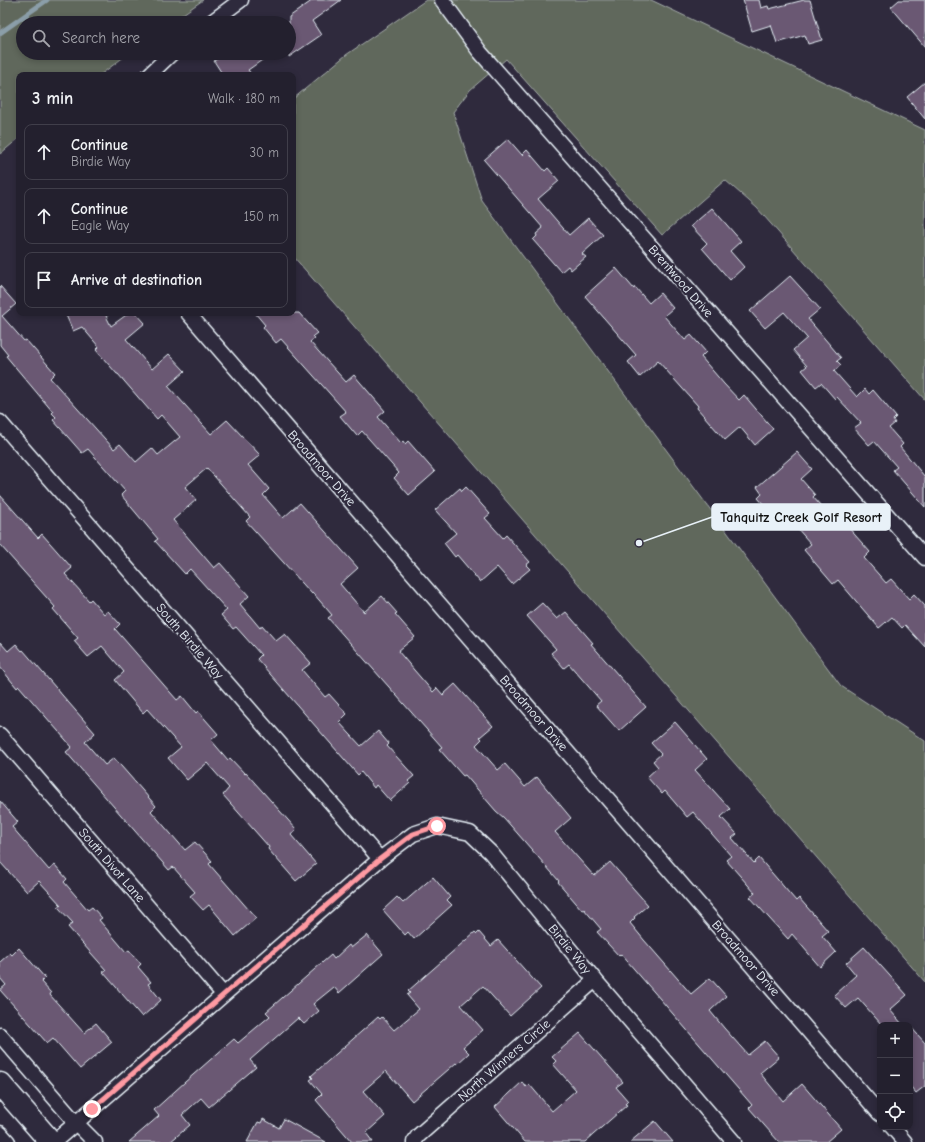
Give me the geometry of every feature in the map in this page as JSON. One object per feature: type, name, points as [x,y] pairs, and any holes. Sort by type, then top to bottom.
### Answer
[{"type":"main road","points":[[0,1084],[51,1142]]},
{"type":"street","points":[[219,16],[241,0]]},
{"type":"street","name":"Brentwood Drive","points":[[442,0],[480,52],[925,558]]},
{"type":"street","points":[[152,72],[165,60]]},
{"type":"street","name":"Broadmoor Drive","points":[[191,316],[877,1111]]},
{"type":"street","name":"South Birdie Way","points":[[0,422],[380,859]]},
{"type":"street","name":"South Divot Lane","points":[[0,735],[223,994]]},
{"type":"street","name":"Birdie Way","points":[[54,1142],[380,859],[413,834],[437,826],[470,833],[491,853],[595,980],[734,1142]]},
{"type":"street","name":"North Winners Circle","points":[[414,1142],[423,1131],[595,980]]},
{"type":"street","points":[[0,1034],[76,1123],[95,1142]]},
{"type":"street","points":[[894,1130],[904,1142]]},
{"type":"street","points":[[0,1133],[8,1142]]},
{"type":"green space","points":[[0,0],[203,0],[180,16],[16,16],[16,60],[120,60],[104,72],[16,72],[16,141],[0,154]]},
{"type":"green space","points":[[426,0],[651,0],[925,130],[925,400],[757,208],[725,180],[662,235],[506,59],[470,90],[453,112],[482,201],[841,686],[925,741],[925,982],[296,259],[296,97],[346,55]]},
{"type":"building","points":[[313,0],[341,0],[312,21],[321,35],[296,52],[296,16],[290,16]]},
{"type":"building","points":[[743,0],[759,0],[761,8],[768,6],[769,9],[804,0],[810,0],[822,40],[808,44],[805,35],[777,43],[771,25],[752,31]]},
{"type":"building","points":[[899,0],[925,0],[925,47],[891,7]]},
{"type":"building","points":[[262,60],[248,70],[250,72],[221,72],[214,61]]},
{"type":"building","points":[[925,82],[925,119],[907,97]]},
{"type":"building","points":[[508,139],[522,155],[527,150],[545,171],[548,168],[559,181],[538,199],[569,235],[588,218],[603,235],[582,254],[586,257],[571,270],[568,266],[561,272],[533,240],[537,236],[536,234],[543,228],[484,160]]},
{"type":"building","points":[[712,208],[741,241],[730,251],[744,267],[730,280],[702,248],[707,243],[691,226]]},
{"type":"building","points":[[616,268],[634,289],[635,287],[649,303],[660,293],[673,308],[664,316],[685,340],[691,335],[706,352],[701,357],[724,384],[739,400],[744,395],[773,429],[755,445],[740,427],[725,440],[697,408],[698,406],[658,361],[640,377],[628,362],[636,355],[585,296]]},
{"type":"building","points":[[790,276],[820,309],[808,319],[841,358],[837,361],[841,365],[834,371],[857,397],[865,389],[869,394],[873,390],[896,417],[893,420],[895,423],[889,428],[903,444],[900,447],[925,477],[925,507],[893,470],[897,467],[874,441],[869,445],[854,428],[861,423],[837,397],[835,399],[821,383],[816,387],[802,370],[807,366],[793,350],[807,338],[784,312],[765,328],[750,311]]},
{"type":"building","points":[[0,286],[16,304],[2,316],[24,341],[26,340],[55,373],[50,378],[114,449],[120,444],[136,462],[152,448],[158,455],[180,437],[161,415],[157,419],[96,350],[99,347],[82,327],[73,331],[66,316],[106,316],[111,326],[125,316],[139,316],[145,323],[126,339],[152,369],[169,354],[185,371],[168,386],[211,434],[227,420],[260,455],[248,465],[269,489],[263,495],[283,518],[300,503],[358,568],[340,584],[364,612],[382,596],[397,613],[395,614],[415,637],[398,651],[433,692],[437,688],[443,695],[455,684],[493,726],[480,737],[482,739],[476,745],[498,770],[505,764],[525,787],[537,777],[571,818],[555,832],[594,876],[610,862],[648,905],[634,917],[635,918],[630,923],[644,940],[691,994],[710,978],[726,996],[710,1011],[748,1055],[765,1041],[779,1057],[760,1073],[783,1101],[802,1084],[841,1129],[826,1142],[779,1142],[749,1108],[752,1105],[621,954],[619,956],[597,932],[601,929],[584,909],[582,910],[558,882],[559,881],[504,818],[439,749],[442,747],[328,618],[332,615],[246,521],[250,517],[207,468],[185,487],[196,500],[173,520],[214,568],[220,563],[249,596],[240,604],[260,628],[262,625],[276,641],[285,634],[311,663],[302,670],[325,697],[329,694],[347,714],[339,722],[361,746],[378,731],[389,744],[387,746],[414,776],[408,781],[410,783],[390,801],[376,785],[374,788],[361,772],[358,775],[257,659],[261,655],[236,627],[233,629],[221,615],[227,610],[190,569],[185,574],[155,541],[158,539],[121,495],[125,491],[88,449],[82,453],[53,420],[56,417],[52,413],[53,412],[6,356],[8,355],[0,345]]},
{"type":"building","points":[[296,313],[299,313],[317,333],[313,336],[315,338],[310,342],[346,382],[354,375],[385,411],[378,417],[401,443],[403,441],[405,444],[408,441],[435,472],[409,495],[394,478],[399,473],[362,431],[357,436],[340,416],[346,412],[281,339],[276,343],[263,327],[265,325],[258,316],[296,316]]},
{"type":"building","points":[[797,452],[812,469],[801,479],[815,495],[813,497],[835,522],[840,518],[870,552],[864,558],[886,583],[891,579],[909,599],[914,594],[925,606],[925,647],[905,625],[902,628],[892,617],[879,628],[838,580],[833,584],[804,550],[811,544],[789,519],[782,525],[758,498],[762,494],[757,487]]},
{"type":"building","points":[[466,487],[490,514],[485,518],[503,538],[506,535],[530,562],[526,565],[530,569],[512,584],[497,567],[480,582],[457,555],[455,557],[444,543],[456,533],[435,510],[460,488],[462,491]]},
{"type":"building","points":[[0,495],[38,538],[42,534],[72,568],[65,574],[89,601],[91,599],[104,614],[108,611],[120,624],[115,629],[177,700],[182,696],[196,713],[198,711],[218,734],[211,740],[228,760],[230,758],[245,774],[246,773],[296,829],[291,835],[316,864],[296,881],[268,849],[269,847],[223,795],[229,788],[207,763],[187,780],[168,758],[181,747],[147,709],[143,713],[115,680],[124,672],[102,646],[88,657],[74,641],[78,638],[53,609],[55,607],[0,545]]},
{"type":"building","points":[[542,603],[557,619],[566,612],[593,643],[591,644],[646,707],[619,731],[596,705],[601,701],[569,664],[564,668],[551,653],[556,649],[527,616]]},
{"type":"building","points":[[0,642],[8,651],[16,644],[22,651],[23,650],[95,733],[85,742],[105,765],[114,758],[156,806],[151,811],[185,850],[195,842],[212,861],[209,864],[256,918],[235,936],[209,905],[203,910],[190,896],[195,892],[173,867],[169,870],[66,752],[72,747],[19,686],[17,688],[0,667]]},
{"type":"building","points":[[675,722],[707,759],[695,770],[730,809],[721,817],[737,834],[732,838],[754,863],[759,858],[796,901],[799,898],[828,931],[822,936],[836,952],[820,967],[792,934],[788,939],[750,897],[755,893],[726,860],[731,856],[693,812],[687,817],[665,791],[662,794],[647,777],[658,767],[653,761],[661,754],[651,743]]},
{"type":"building","points":[[0,801],[18,822],[12,827],[49,870],[55,865],[67,879],[64,882],[88,910],[92,907],[102,918],[99,920],[126,952],[129,950],[141,964],[138,967],[151,982],[148,984],[161,1000],[142,1017],[103,972],[106,970],[68,927],[73,923],[58,907],[61,905],[39,881],[27,892],[0,862]]},
{"type":"building","points":[[433,877],[450,897],[447,900],[452,905],[414,939],[408,932],[405,935],[383,910],[397,897],[403,903]]},
{"type":"building","points":[[475,932],[477,934],[479,932],[491,946],[498,940],[541,988],[510,1016],[483,986],[461,1005],[483,1030],[463,1047],[469,1053],[412,1101],[386,1071],[363,1091],[385,1116],[366,1133],[373,1142],[352,1142],[316,1100],[322,1094],[310,1080],[313,1078],[311,1076],[378,1017],[380,1019],[382,1017],[394,1030],[419,1009],[407,995],[410,993],[408,991]]},
{"type":"building","points":[[367,935],[383,954],[339,993],[334,987],[313,1004],[319,1011],[304,1024],[298,1018],[250,1060],[256,1067],[209,1107],[201,1098],[182,1115],[190,1125],[170,1142],[129,1142],[159,1116],[154,1110],[234,1039],[238,1043],[270,1016],[266,1012],[331,955],[334,959],[349,945],[351,948]]},
{"type":"building","points":[[864,947],[907,995],[890,1010],[900,1022],[879,1022],[858,998],[846,1008],[834,995],[856,975],[846,963]]},
{"type":"building","points":[[19,948],[45,978],[41,982],[51,993],[50,995],[84,1033],[96,1023],[112,1042],[80,1069],[53,1038],[47,1043],[0,990],[6,985],[0,978],[0,962],[10,953],[12,955]]},
{"type":"building","points":[[913,1029],[925,1043],[925,1086],[916,1093],[913,1090]]},
{"type":"building","points":[[580,1033],[623,1082],[616,1087],[628,1101],[625,1104],[627,1105],[585,1142],[525,1142],[495,1107],[522,1082],[526,1087],[529,1084],[552,1111],[576,1090],[553,1064],[556,1061],[552,1057]]},
{"type":"building","points":[[263,1119],[279,1128],[284,1119],[326,1142],[247,1142],[258,1122],[261,1123]]},
{"type":"building","points":[[655,1121],[673,1142],[630,1142]]},
{"type":"waterway","points":[[24,16],[47,0]]},
{"type":"waterway","points":[[0,33],[16,22]]},
{"type":"place","name":"Tahquitz Creek Golf Resort","points":[[639,543]]},
{"type":"route","points":[[92,1109],[380,859],[413,834],[437,826]]}]
